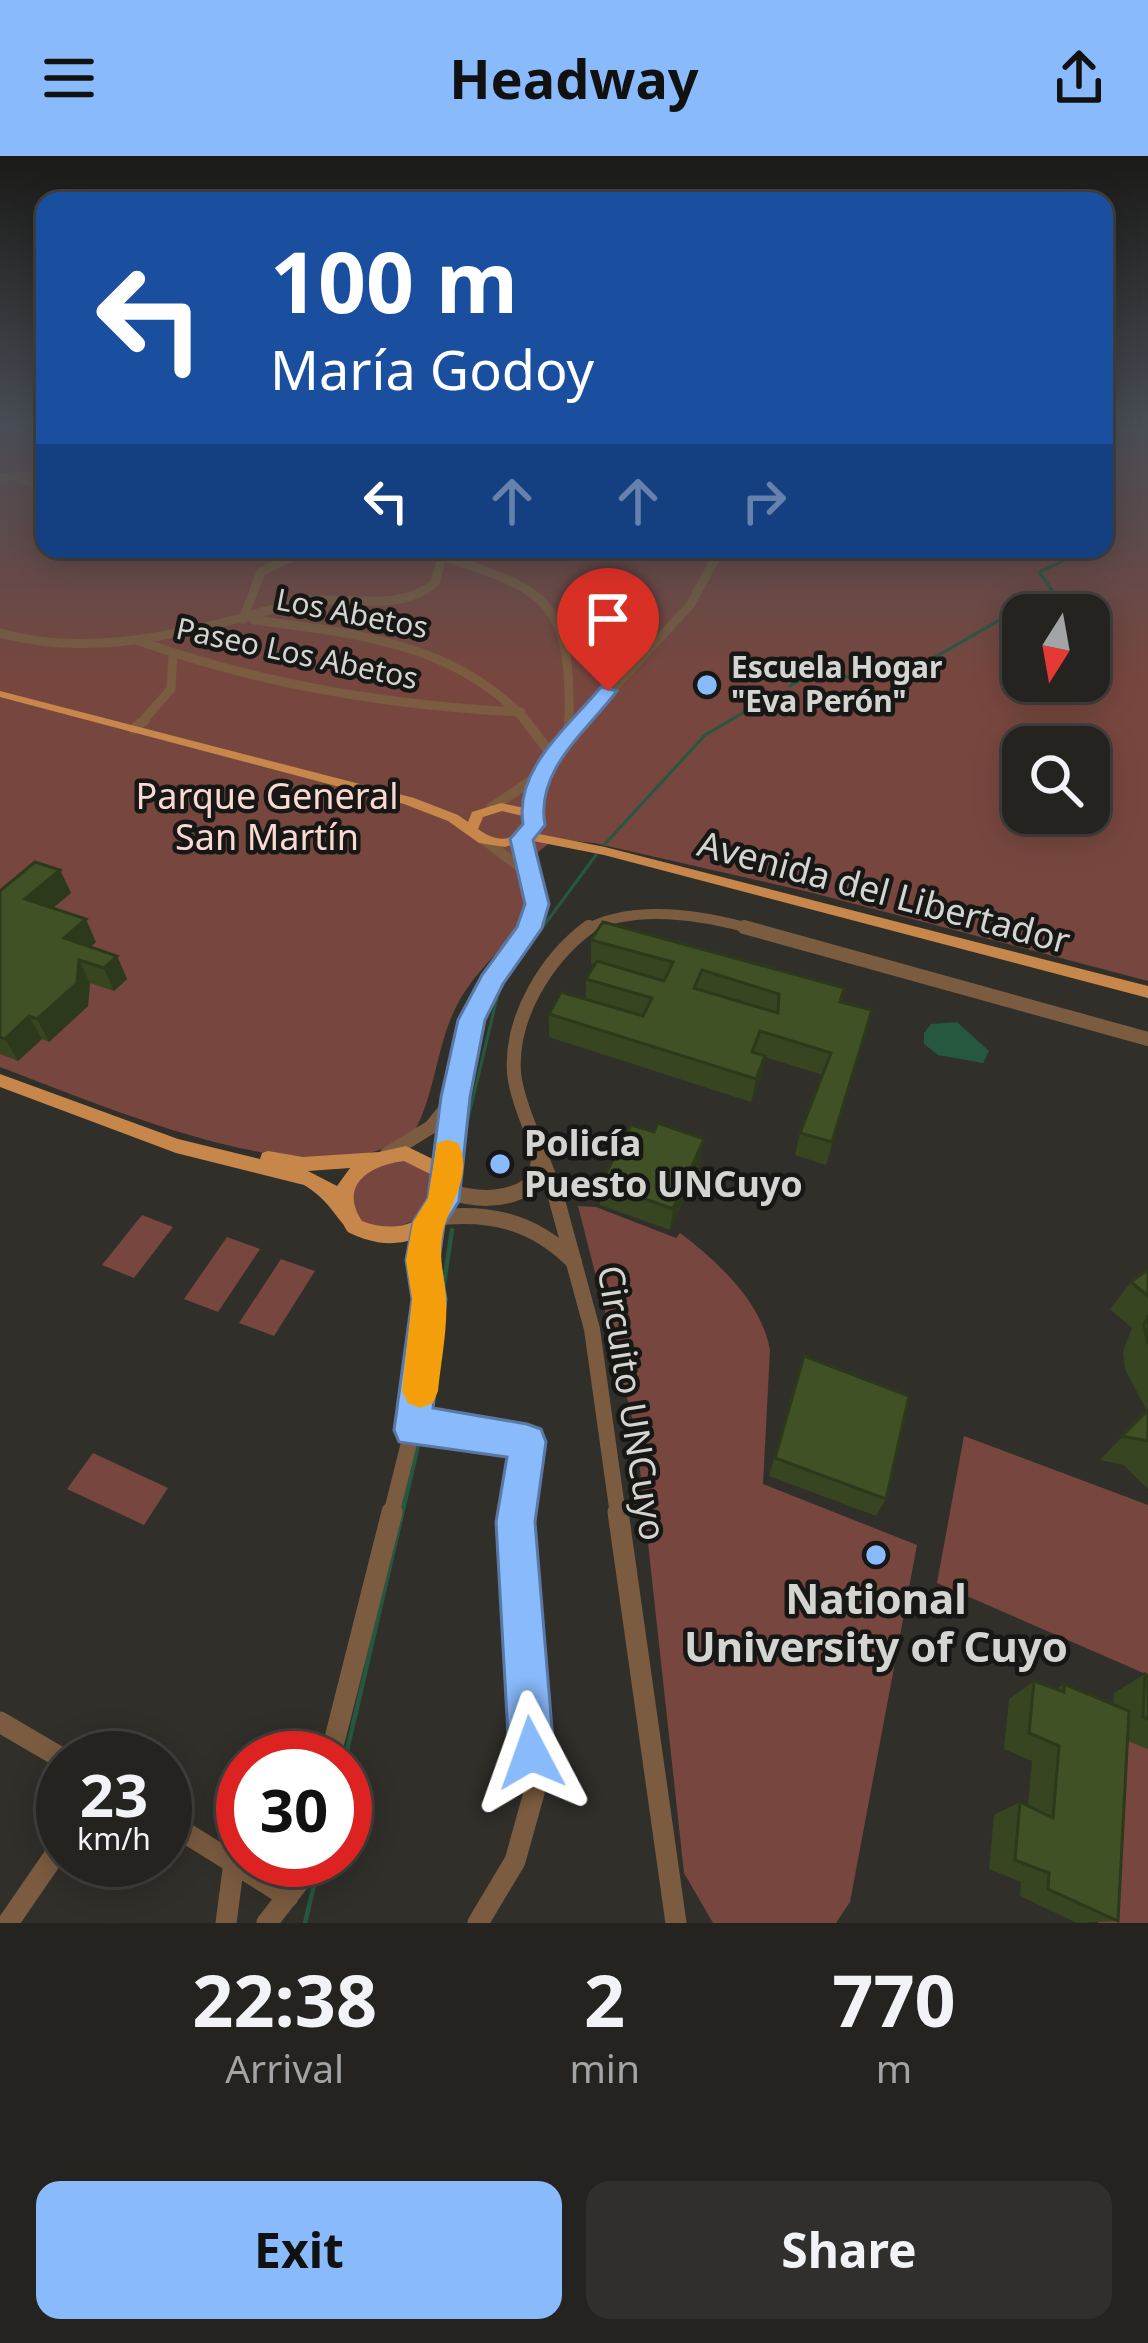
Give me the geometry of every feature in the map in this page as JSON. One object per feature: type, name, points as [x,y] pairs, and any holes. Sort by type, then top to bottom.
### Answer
[{"type":"main road","points":[[0,694],[409,801],[472,828],[484,840]]},
{"type":"main road","points":[[409,801],[488,809]]},
{"type":"main road","name":"Avenida del Libertador","points":[[488,809],[512,807],[605,850]]},
{"type":"main road","points":[[472,828],[477,815],[488,809]]},
{"type":"main road","points":[[524,837],[531,817]]},
{"type":"main road","name":"Avenida del Libertador","points":[[484,840],[524,837],[605,850],[1148,992]]},
{"type":"main road","points":[[0,1080],[75,1109],[176,1145],[309,1179],[330,1191],[346,1217],[368,1234],[400,1236],[431,1220],[444,1188],[438,1170],[424,1159],[380,1156],[303,1164],[75,1109]]},
{"type":"main road","points":[[346,1217],[342,1200],[346,1183],[380,1156]]},
{"type":"street","points":[[242,619],[261,572],[288,558]]},
{"type":"street","points":[[0,633],[32,642],[72,645],[137,640],[316,601],[369,605],[406,598],[435,584],[442,575],[442,558]]},
{"type":"street","points":[[445,558],[499,575],[537,596],[558,618],[567,669],[569,739]]},
{"type":"street","points":[[488,809],[538,776],[688,605],[716,558]]},
{"type":"street","name":"Los Abetos","points":[[242,619],[417,647],[445,658],[521,712],[554,758]]},
{"type":"street","name":"Paseo Los Abetos","points":[[137,640],[173,654],[374,701],[521,712]]},
{"type":"street","points":[[133,729],[156,713],[171,693],[173,654]]},
{"type":"street","points":[[531,817],[538,776]]},
{"type":"street","points":[[524,837],[528,873],[536,892],[534,917],[479,1004],[456,1097],[444,1188],[496,1201],[519,1192],[539,1174],[538,1148]]},
{"type":"street","points":[[484,840],[528,873]]},
{"type":"street","name":"Circuito UNCuyo","points":[[676,1923],[592,1329],[579,1269],[514,1074],[519,1026],[555,953],[588,927],[606,920],[676,915],[717,919],[1148,1039]]},
{"type":"street","points":[[380,1156],[431,1127],[456,1097]]},
{"type":"street","points":[[337,1731],[412,1430],[429,1299],[422,1260],[431,1220],[462,1213],[516,1221],[560,1245],[579,1269]]},
{"type":"street","points":[[400,1236],[422,1260]]},
{"type":"street","points":[[412,1430],[437,1426],[527,1442],[516,1522],[535,1793],[515,1861],[478,1923]]},
{"type":"street","points":[[0,1722],[36,1743]]},
{"type":"street","points":[[8,1923],[36,1882]]},
{"type":"street","points":[[226,1923],[231,1887]]},
{"type":"street","points":[[273,1887],[288,1897]]},
{"type":"street","points":[[267,1923],[295,1887]]},
{"type":"green space","name":"Parque General San Martín","points":[[0,508],[36,508],[36,558],[1113,558],[1113,508],[1148,508],[1148,981],[809,892],[594,843],[555,839],[530,858],[530,885],[518,924],[457,1005],[410,1139],[366,1154],[300,1158],[167,1128],[0,1067]]},
{"type":"green space","points":[[400,1158],[430,1175],[431,1208],[392,1228],[369,1226],[353,1206],[350,1189],[365,1169]]},
{"type":"green space","points":[[578,1206],[596,1207],[676,1238],[680,1233],[748,1299],[770,1350],[763,1484],[917,1545],[850,1902],[836,1923],[713,1923],[684,1873],[636,1433]]},
{"type":"green space","points":[[142,1215],[173,1227],[134,1278],[102,1265]]},
{"type":"green space","points":[[227,1237],[260,1249],[218,1312],[184,1299]]},
{"type":"green space","points":[[281,1259],[315,1271],[274,1336],[239,1323]]},
{"type":"green space","points":[[964,1436],[1148,1505],[1148,1675],[937,1583]]},
{"type":"green space","points":[[93,1453],[168,1488],[144,1525],[67,1489]]},
{"type":"green space","points":[[1112,1734],[1148,1749],[1148,1923],[1098,1923]]},
{"type":"shaded area","points":[[957,1022],[989,1051],[983,1063],[938,1055],[924,1044],[924,1033],[931,1024]]},
{"type":"building","points":[[35,862],[60,870],[25,899],[86,919],[64,938],[117,956],[104,968],[79,960],[77,983],[37,1019],[29,1016],[5,1039],[0,1037],[0,891]]},
{"type":"building","points":[[603,922],[844,988],[840,1002],[872,1010],[832,1142],[800,1133],[831,1053],[760,1031],[752,1052],[765,1056],[756,1079],[549,1014],[561,992],[643,1016],[652,998],[586,979],[597,961],[664,981],[673,962],[591,940]],"holes":[[[702,970],[779,994],[778,1013],[694,988]]]},
{"type":"building","points":[[658,1123],[704,1139],[673,1209],[601,1183],[631,1125],[654,1132]]},
{"type":"building","points":[[1148,1271],[1148,1296],[1131,1282]]},
{"type":"building","points":[[804,1356],[909,1396],[886,1499],[775,1458]]},
{"type":"building","points":[[1148,1410],[1148,1441],[1122,1436]]},
{"type":"building","points":[[1145,1674],[1148,1676],[1148,1719],[1143,1717]]},
{"type":"building","points":[[1034,1681],[1064,1692],[1064,1684],[1129,1711],[1118,1921],[1048,1889],[1049,1873],[1015,1860],[1020,1802],[1053,1818],[1059,1746],[1029,1733]]},
{"type":"waterway","points":[[790,686],[810,674],[895,680],[1052,590],[1039,572],[1069,558]]},
{"type":"waterway","points":[[604,845],[705,735],[755,706]]},
{"type":"waterway","points":[[458,1188],[468,1119],[500,985],[596,855]]},
{"type":"waterway","points":[[429,1383],[452,1230]]},
{"type":"waterway","points":[[352,1731],[419,1441]]},
{"type":"waterway","points":[[305,1923],[314,1887]]},
{"type":"slow traffic","points":[[420,1391],[429,1299],[422,1260],[429,1222],[443,1201],[448,1152]]},
{"type":"place","name":"Escuela Hogar \"Eva Perón\"","points":[[707,685]]},
{"type":"place","name":"Policía Puesto UNCuyo","points":[[500,1164]]},
{"type":"place","name":"National University of Cuyo","points":[[876,1555]]},
{"type":"route","points":[[531,1753],[516,1522],[527,1442],[437,1426],[412,1430],[429,1299],[422,1260],[429,1222],[443,1201],[447,1153],[472,1020],[491,981],[534,917],[536,892],[521,839],[534,825],[530,800],[538,776],[608,691]]}]
